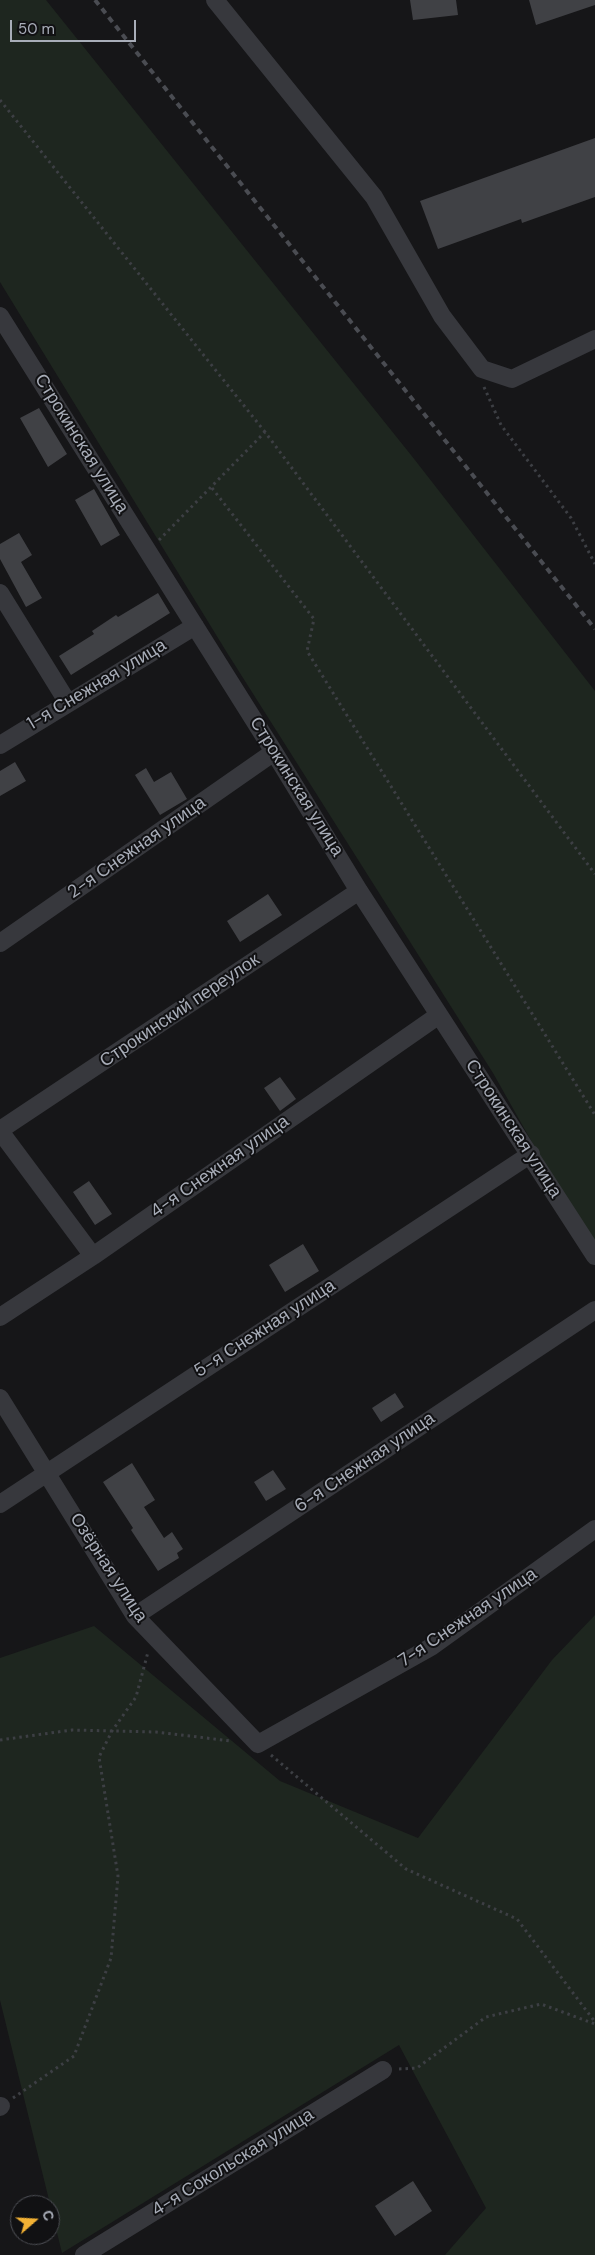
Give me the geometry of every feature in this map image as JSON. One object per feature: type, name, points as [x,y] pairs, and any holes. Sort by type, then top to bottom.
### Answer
[{"type":"street","points":[[215,0],[374,197],[442,316],[482,369],[512,378],[595,339]]},
{"type":"street","name":"Строкинская улица","points":[[0,316],[148,550],[359,891],[595,1256]]},
{"type":"street","points":[[0,593],[68,702]]},
{"type":"street","name":"1-я Снежная улица","points":[[0,745],[195,626]]},
{"type":"street","name":"2-я Снежная улица","points":[[0,943],[274,752]]},
{"type":"street","name":"Строкинский переулок","points":[[0,1131],[359,891]]},
{"type":"street","name":"4-я Снежная улица","points":[[0,1317],[93,1256],[439,1015]]},
{"type":"street","points":[[0,1131],[93,1256]]},
{"type":"street","name":"5-я Снежная улица","points":[[0,1504],[530,1154]]},
{"type":"street","name":"6-я Снежная улица","points":[[135,1616],[595,1310]]},
{"type":"street","name":"Озёрная улица","points":[[0,1398],[135,1616],[258,1744]]},
{"type":"street","name":"7-я Снежная улица","points":[[258,1744],[430,1647],[595,1529]]},
{"type":"street","name":"4-я Сокольская улица","points":[[84,2255],[383,2070]]},
{"type":"path","points":[[0,100],[266,432],[595,874]]},
{"type":"path","points":[[482,369],[482,382],[500,426],[571,518],[595,564]]},
{"type":"path","points":[[148,550],[266,432]]},
{"type":"path","points":[[212,488],[314,619],[307,650],[595,1115]]},
{"type":"path","points":[[0,2107],[74,2056],[111,1958],[118,1876],[98,1757],[112,1731],[136,1697],[148,1652],[145,1643]]},
{"type":"path","points":[[0,1740],[72,1730],[156,1732],[258,1744],[406,1869],[517,1920],[595,2023]]},
{"type":"path","points":[[383,2070],[417,2068],[486,2016],[541,2004],[595,2023]]},
{"type":"shaded area","points":[[0,0],[46,0],[411,455],[595,691],[595,1254],[493,1073],[226,651],[0,282]]},
{"type":"shaded area","points":[[595,1615],[595,2255],[445,2255],[486,2208],[399,2045],[62,2253],[60,2245],[60,2195],[48,2195],[0,2000],[0,1658],[94,1626],[280,1781],[418,1838],[552,1660]]},
{"type":"building","points":[[410,0],[456,0],[458,15],[413,20]]},
{"type":"building","points":[[529,0],[595,0],[595,5],[536,25]]},
{"type":"building","points":[[595,138],[595,197],[522,223],[521,219],[438,249],[420,201]]},
{"type":"building","points":[[39,408],[67,454],[48,467],[20,418]]},
{"type":"building","points":[[94,489],[120,535],[101,546],[75,500]]},
{"type":"building","points":[[19,533],[32,555],[21,562],[42,598],[26,607],[0,559],[0,544]]},
{"type":"building","points":[[158,593],[170,613],[71,675],[59,656],[94,634],[92,631],[116,615],[118,617]]},
{"type":"building","points":[[15,762],[26,781],[0,796],[0,771]]},
{"type":"building","points":[[146,768],[154,782],[171,772],[187,799],[160,815],[135,775]]},
{"type":"building","points":[[268,894],[282,915],[240,942],[227,921]]},
{"type":"building","points":[[280,1077],[296,1099],[280,1111],[264,1088]]},
{"type":"building","points":[[89,1181],[112,1214],[95,1225],[73,1192]]},
{"type":"building","points":[[303,1244],[319,1271],[285,1292],[269,1265]]},
{"type":"building","points":[[395,1393],[404,1407],[381,1422],[372,1408]]},
{"type":"building","points":[[132,1463],[155,1500],[144,1507],[164,1538],[172,1532],[183,1549],[177,1553],[179,1558],[158,1571],[103,1482]]},
{"type":"building","points":[[273,1470],[286,1489],[266,1501],[254,1482]]},
{"type":"building","points":[[413,2181],[432,2211],[395,2236],[375,2206]]},
{"type":"railway","points":[[95,0],[595,629]]}]
